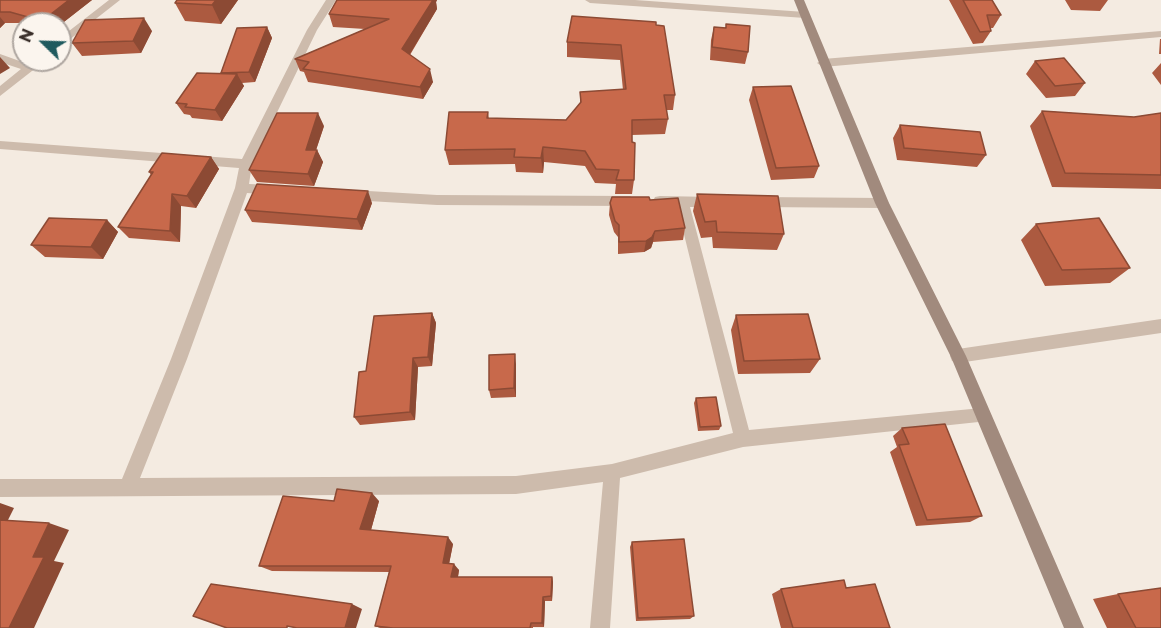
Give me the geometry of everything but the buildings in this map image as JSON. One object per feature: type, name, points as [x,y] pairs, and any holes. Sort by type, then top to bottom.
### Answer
[{"type":"street","points":[[72,34],[115,0]]},
{"type":"street","points":[[127,489],[179,359],[242,189],[246,164],[312,30],[331,0]]},
{"type":"street","points":[[590,0],[802,7],[882,203],[958,356],[1074,628]]},
{"type":"street","points":[[823,63],[1161,34]]},
{"type":"street","points":[[0,92],[25,72]]},
{"type":"street","points":[[0,145],[246,164]]},
{"type":"street","points":[[242,189],[288,191]]},
{"type":"street","points":[[334,194],[437,200],[882,203]]},
{"type":"street","points":[[682,201],[743,439]]},
{"type":"street","points":[[958,356],[1161,326]]},
{"type":"street","points":[[0,488],[516,485],[612,472],[743,439],[982,416]]},
{"type":"street","points":[[600,628],[612,472]]}]
